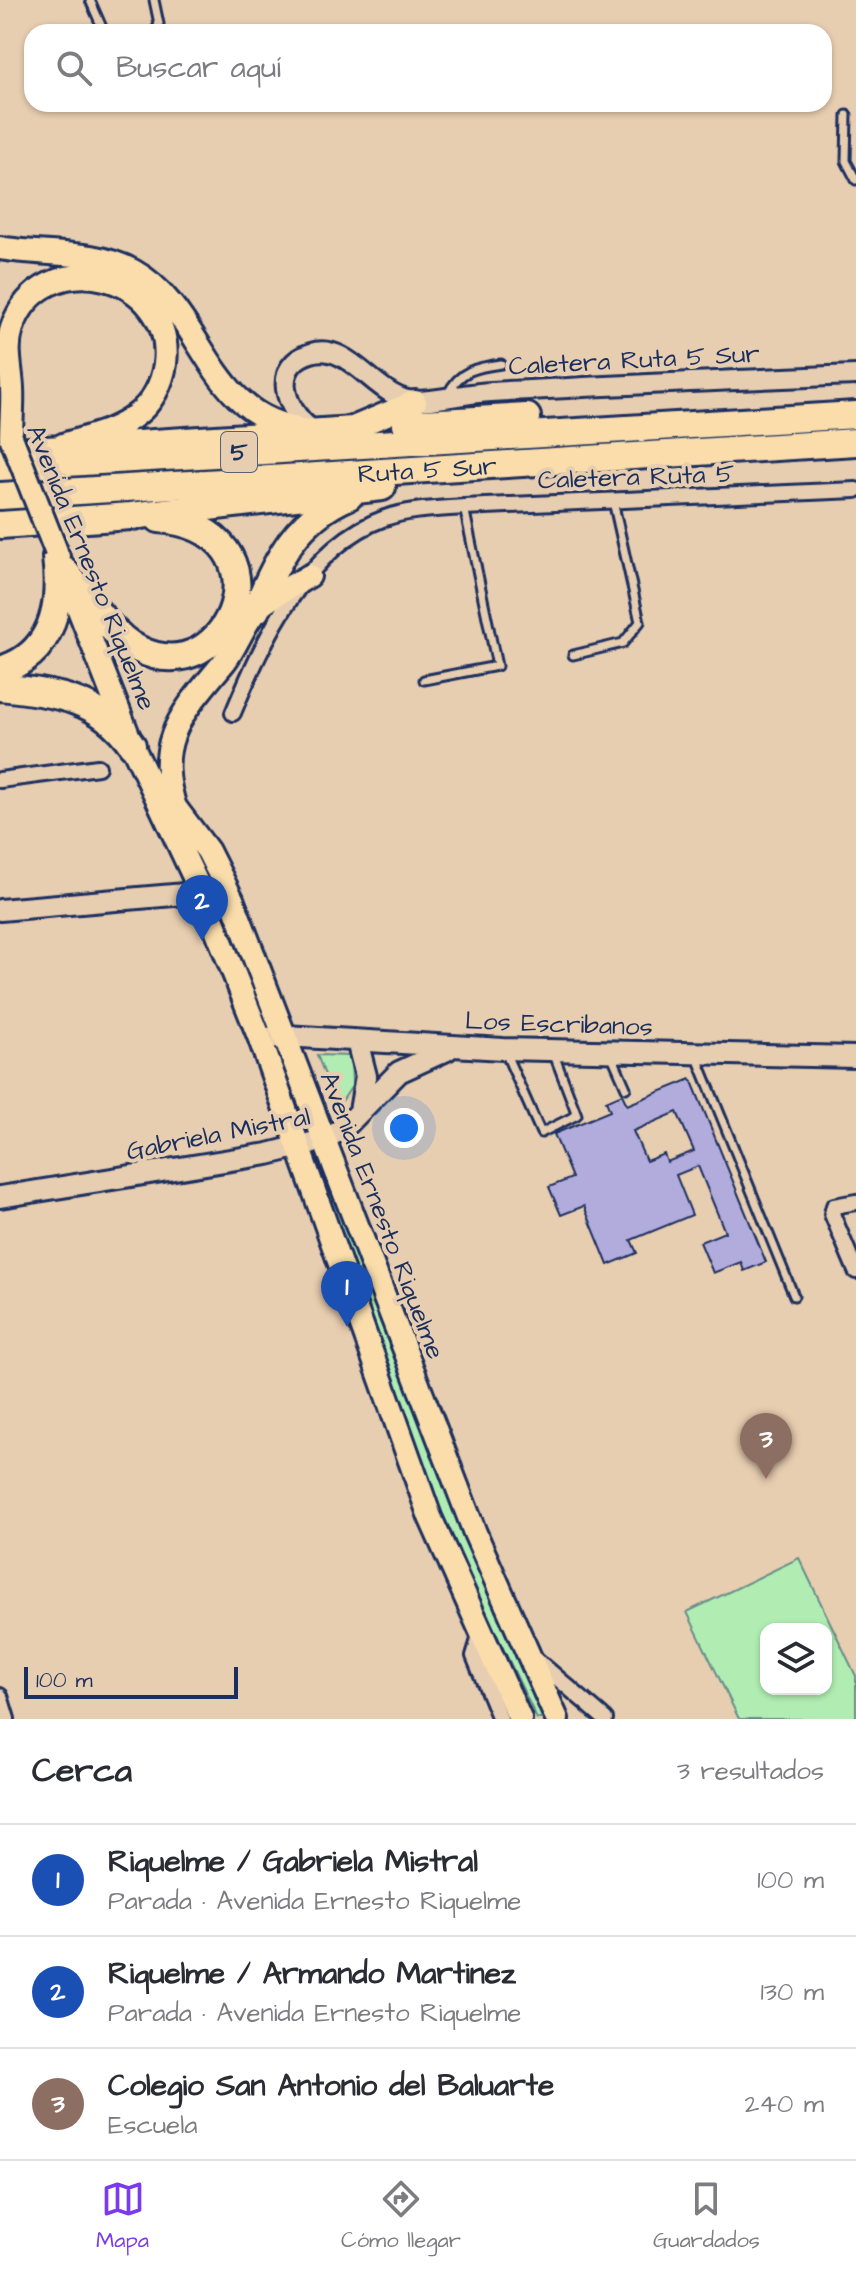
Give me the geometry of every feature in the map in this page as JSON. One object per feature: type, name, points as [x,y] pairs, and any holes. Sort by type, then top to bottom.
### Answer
[{"type":"highway","points":[[353,428],[475,419],[730,413],[855,415]]},
{"type":"highway","name":"Ruta 5 Sur","points":[[0,467],[855,415]]},
{"type":"highway","name":"Ruta 5 Sur","points":[[0,496],[856,442]]},
{"type":"highway","points":[[0,525],[131,516],[200,503],[367,490],[471,466]]},
{"type":"highway","points":[[256,610],[278,558],[295,535],[326,508],[367,490]]},
{"type":"highway","points":[[59,560],[114,627],[139,650],[173,656],[196,651],[216,638],[230,620],[237,597],[236,573],[227,551],[211,533],[200,528],[168,519],[131,516]]},
{"type":"highway","points":[[0,670],[26,658],[50,630],[59,593],[59,560]]},
{"type":"highway","points":[[0,687],[58,694],[82,701],[109,718],[132,745]]},
{"type":"main road","points":[[0,248],[93,257],[135,272],[169,302],[233,395],[277,423],[314,431]]},
{"type":"main road","points":[[63,445],[114,428],[137,414],[154,395],[164,372],[165,346],[153,310],[136,292],[101,276],[76,275],[52,283],[31,297],[16,318],[8,355],[12,388],[5,444],[63,445],[353,428],[415,402]]},
{"type":"main road","name":"Avenida Ernesto Riquelme","points":[[0,410],[5,444],[59,560],[132,745],[203,896],[260,1039],[430,1517],[520,1719]]},
{"type":"main road","points":[[178,814],[168,774],[172,733],[185,707],[234,649],[256,610],[309,576]]},
{"type":"main road","name":"Avenida Ernesto Riquelme","points":[[132,745],[178,814],[208,851],[232,899],[475,1533],[557,1719]]},
{"type":"main road","points":[[0,910],[203,896],[232,899]]},
{"type":"main road","name":"Los Escribanos","points":[[260,1039],[285,1036],[503,1049],[856,1057]]},
{"type":"main road","points":[[357,1041],[366,1076],[360,1111]]},
{"type":"main road","name":"Gabriela Mistral","points":[[0,1197],[324,1140],[360,1111],[399,1072],[425,1057],[463,1047]]},
{"type":"street","points":[[314,431],[295,417],[286,392],[294,365],[312,352],[335,353],[378,384],[415,402]]},
{"type":"street","name":"Caletera Ruta 5 Sur","points":[[415,402],[447,396],[856,375]]},
{"type":"street","name":"Caletera Ruta 5","points":[[233,713],[269,638],[309,576],[353,534],[382,519],[415,511],[464,507],[856,490]]},
{"type":"street","points":[[0,780],[98,767]]},
{"type":"street","points":[[856,1202],[834,1206],[832,1214],[856,1271]]},
{"type":"street","points":[[481,1633],[474,1656],[500,1719]]},
{"type":"street","points":[[529,1654],[605,1719]]},
{"type":"street","points":[[0,1696],[7,1719]]},
{"type":"lane","points":[[90,0],[100,24]]},
{"type":"lane","points":[[154,0],[159,24]]},
{"type":"lane","points":[[847,115],[846,161],[856,180]]},
{"type":"lane","points":[[447,396],[463,374],[501,364]]},
{"type":"lane","points":[[149,487],[178,496]]},
{"type":"lane","points":[[573,655],[623,643],[640,622],[613,501]]},
{"type":"lane","points":[[424,680],[497,666],[464,507]]},
{"type":"lane","points":[[503,1049],[541,1133],[577,1115],[552,1050]]},
{"type":"lane","points":[[610,1050],[626,1088]]},
{"type":"lane","points":[[695,1053],[794,1296]]},
{"type":"green space","points":[[317,1055],[351,1056],[352,1086],[338,1107]]},
{"type":"green space","points":[[318,1149],[549,1719],[537,1719],[447,1531],[393,1391],[309,1152]]},
{"type":"green space","points":[[799,1558],[830,1623],[760,1623],[760,1695],[832,1695],[832,1626],[856,1676],[856,1719],[739,1719],[687,1612]]},
{"type":"building","points":[[691,1079],[766,1262],[744,1271],[741,1262],[713,1273],[700,1242],[725,1232],[698,1166],[676,1175],[692,1215],[631,1240],[637,1253],[608,1265],[584,1206],[561,1215],[549,1187],[572,1178],[554,1134],[610,1111],[606,1101],[622,1094],[627,1105]],"holes":[[[677,1112],[694,1151],[667,1162],[664,1154],[646,1161],[633,1131]]]},
{"type":"place","name":"Riquelme / Armando Martinez","points":[[202,941]]},
{"type":"place","name":"Riquelme / Gabriela Mistral","points":[[347,1327]]},
{"type":"place","name":"Colegio San Antonio del Baluarte","points":[[766,1479]]}]
